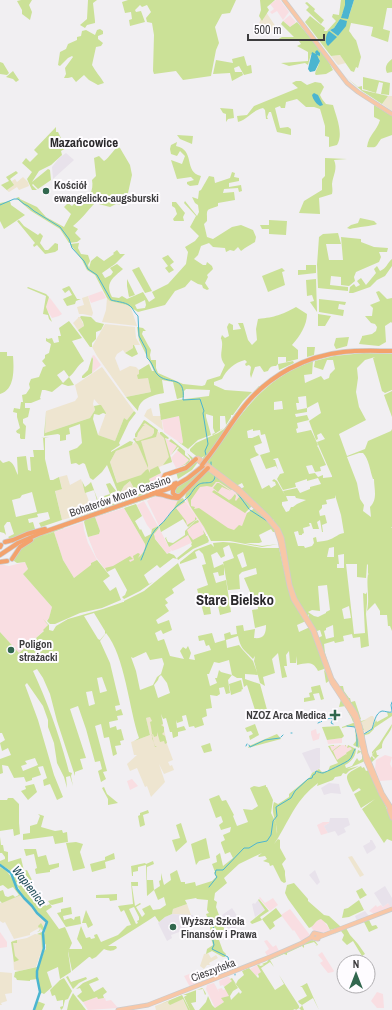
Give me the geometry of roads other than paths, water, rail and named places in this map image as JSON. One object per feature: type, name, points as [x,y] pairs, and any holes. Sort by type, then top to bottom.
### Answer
[{"type":"highway","name":"Bohaterów Monte Cassino","points":[[0,554],[18,543],[49,530],[178,484],[204,463],[245,404],[263,386],[284,372],[303,362],[333,353],[358,351],[392,352]]},
{"type":"highway","points":[[150,494],[159,487],[165,475],[188,467],[197,459]]},
{"type":"highway","points":[[150,494],[161,494],[175,498],[183,493],[209,467]]},
{"type":"highway","points":[[173,472],[167,476],[166,482],[172,485],[178,484]]},
{"type":"highway","points":[[178,484],[173,489],[173,494],[178,496],[183,493]]},
{"type":"highway","name":"Bohaterów Monte Cassino","points":[[0,554],[23,539],[53,527],[150,494]]},
{"type":"highway","points":[[2,545],[27,534],[53,527]]},
{"type":"highway","points":[[0,562],[10,560],[22,545],[49,530]]},
{"type":"main road","points":[[285,0],[352,87],[392,113]]},
{"type":"main road","points":[[320,47],[350,84],[381,105],[385,105],[386,108],[392,113]]},
{"type":"main road","points":[[197,459],[239,489],[276,526],[282,538],[290,592],[313,631],[330,679],[356,717],[365,752],[372,765],[382,793],[392,809]]},
{"type":"main road","points":[[209,467],[236,489],[275,526],[280,537],[286,567]]},
{"type":"main road","points":[[280,537],[280,542],[277,546],[282,550]]},
{"type":"main road","points":[[358,723],[366,761],[381,794],[392,812]]},
{"type":"main road","points":[[358,748],[361,747],[361,743]]},
{"type":"main road","points":[[388,805],[392,818]]},
{"type":"main road","points":[[313,938],[314,934],[318,936],[330,933],[392,909]]},
{"type":"main road","name":"Cieszyńska","points":[[118,1010],[138,1008],[151,1004],[313,938]]},
{"type":"main road","name":"Cieszyńska","points":[[135,1010],[146,1008],[274,957],[313,938]]},
{"type":"water","points":[[345,0],[354,0],[348,19],[341,18]]},
{"type":"water","points":[[340,19],[347,21],[346,26],[338,36],[330,30],[334,28]]},
{"type":"water","points":[[329,31],[337,37],[328,46],[326,43],[326,38]]},
{"type":"water","points":[[317,50],[320,53],[320,56],[317,55],[320,61],[315,71],[310,72],[308,69],[312,52],[316,54],[315,52]]},
{"type":"water","points":[[314,93],[318,95],[323,105],[320,106],[317,104],[312,95]]},
{"type":"waterway","points":[[0,205],[14,199],[18,199],[60,227],[69,239],[72,248],[84,261],[88,269],[97,275],[111,300],[125,303],[132,308],[138,316],[139,336],[146,349],[147,358],[151,362],[157,374],[161,377],[179,383],[182,386],[183,400],[200,399],[204,411],[203,413],[208,444],[205,451],[206,455]]},
{"type":"waterway","points":[[209,471],[219,479]]},
{"type":"waterway","points":[[159,526],[197,486],[213,481],[215,476]]},
{"type":"waterway","points":[[238,494],[249,509]]},
{"type":"waterway","points":[[250,510],[267,521]]},
{"type":"waterway","points":[[141,560],[150,538],[158,527]]},
{"type":"waterway","points":[[392,702],[392,711]]},
{"type":"waterway","points":[[364,734],[372,729],[376,716],[380,712],[392,712]]},
{"type":"waterway","points":[[327,719],[333,719],[331,723],[333,724]]},
{"type":"waterway","points":[[347,726],[355,727],[357,736]]},
{"type":"waterway","points":[[357,735],[357,746]]},
{"type":"waterway","points":[[249,745],[250,747],[265,740],[280,738]]},
{"type":"waterway","points":[[209,887],[217,877],[215,874],[216,870],[223,870],[244,848],[249,848],[257,843],[267,841],[271,835],[273,821],[277,816],[276,807],[291,798],[295,791],[308,779],[312,778],[316,771],[323,773],[347,761],[351,758],[355,749]]},
{"type":"waterway","points":[[385,803],[387,807]]},
{"type":"waterway","name":"Wapienica","points":[[0,865],[11,873],[17,889],[37,913],[47,922],[43,933],[44,948],[37,971],[40,992],[34,1010]]},
{"type":"waterway","points":[[209,917],[215,931],[212,936],[214,945],[212,949],[228,957],[230,966],[233,970]]},
{"type":"place","name":"Kościół ewangelicko-augsburski","points":[[46,191]]},
{"type":"place","name":"Poligon strażacki","points":[[11,650]]},
{"type":"place","name":"NZOZ Arca Medica","points":[[335,715]]},
{"type":"place","name":"Wyższa Szkoła Finansów i Prawa","points":[[173,927]]},
{"type":"district","name":"Mazańcowice","points":[[84,142]]},
{"type":"district","name":"Stare Bielsko","points":[[235,600]]}]
